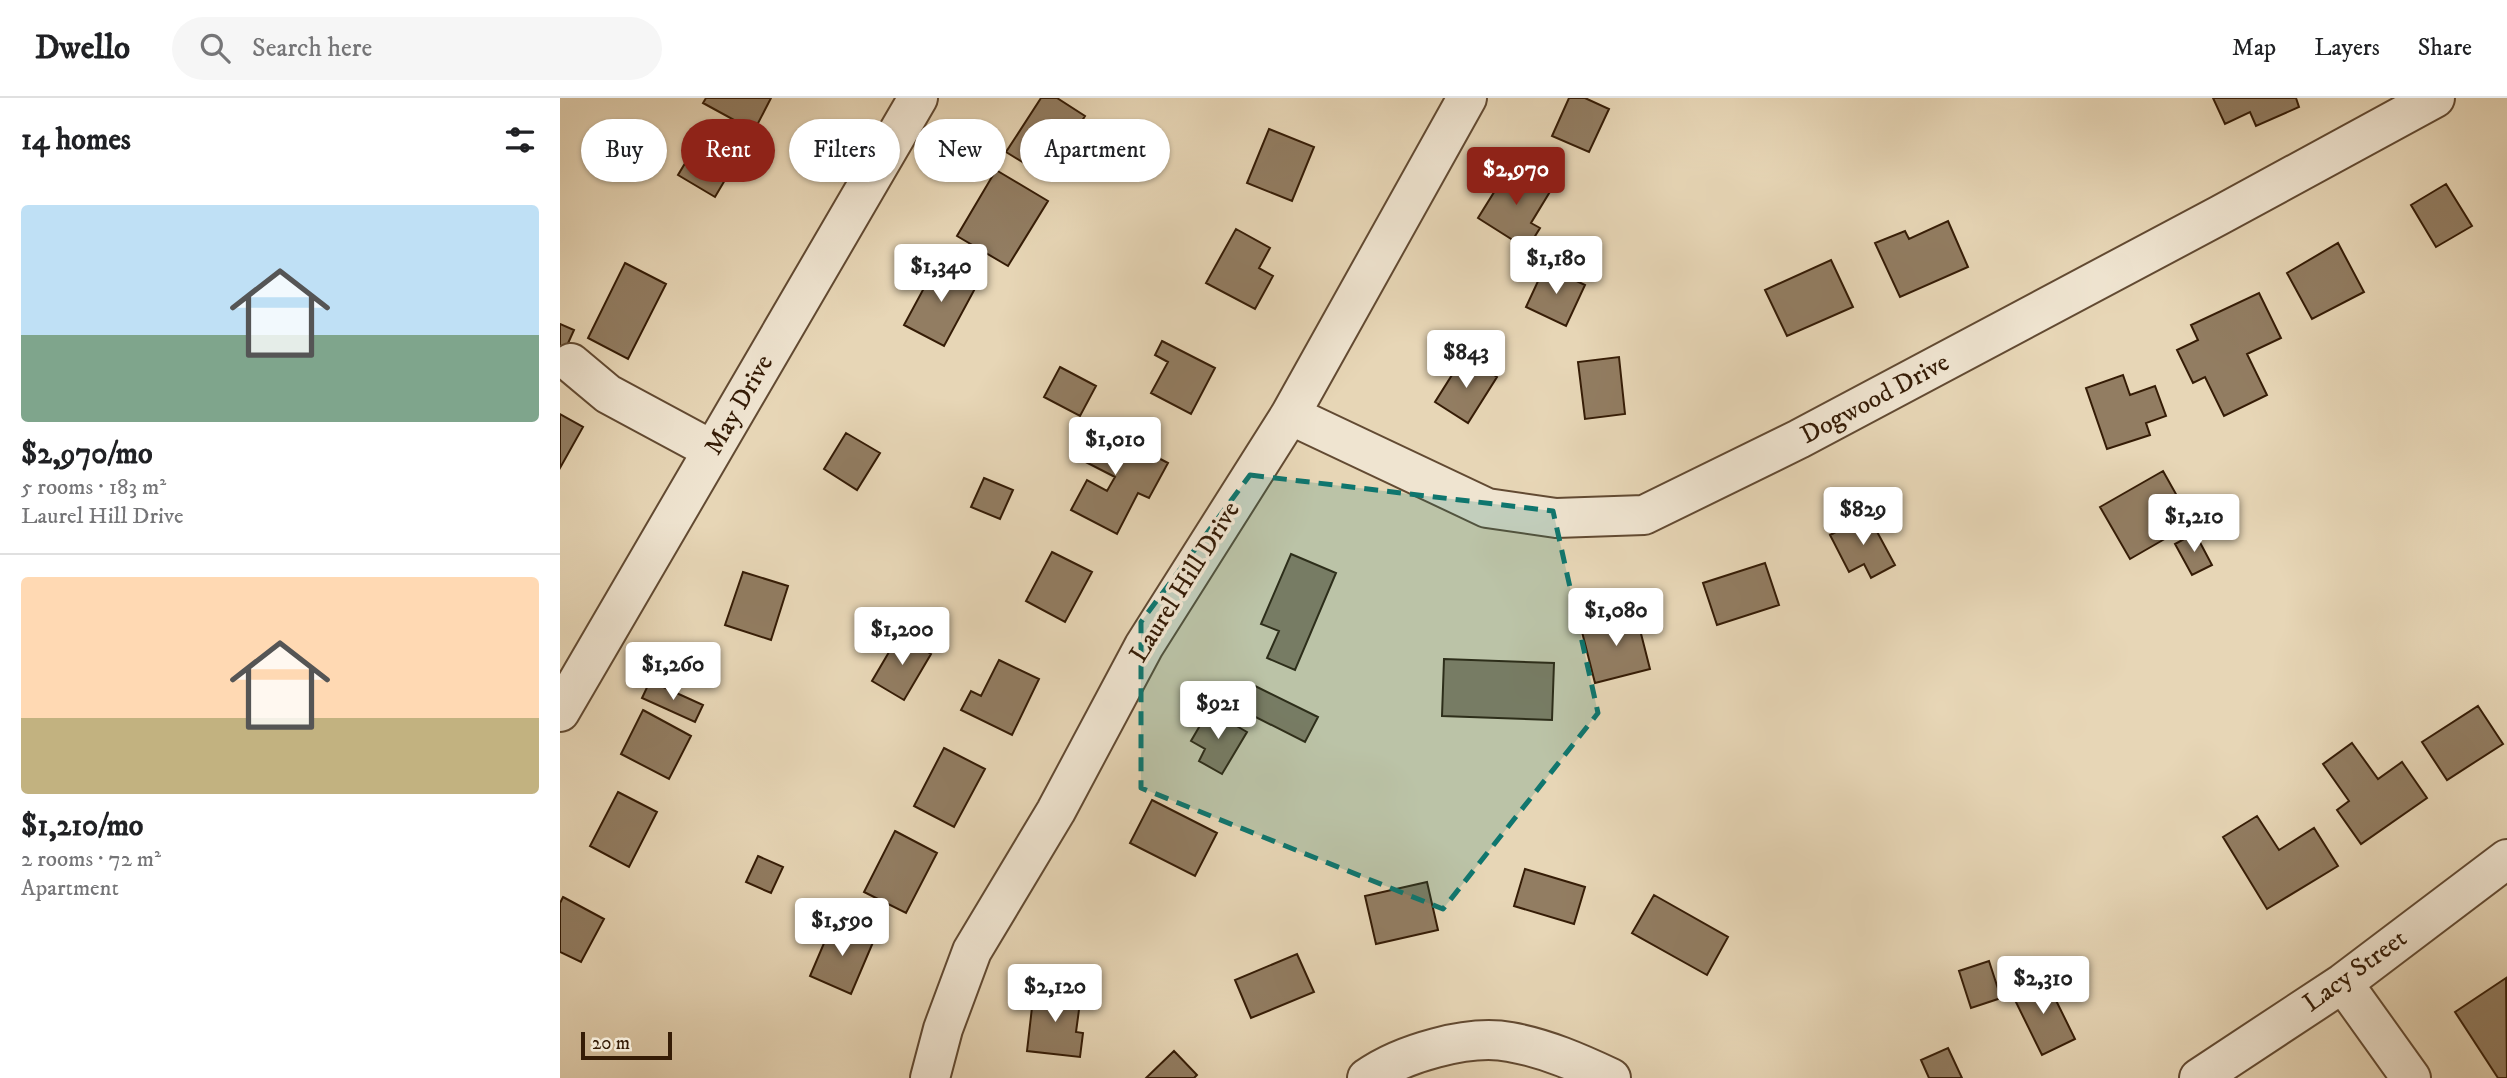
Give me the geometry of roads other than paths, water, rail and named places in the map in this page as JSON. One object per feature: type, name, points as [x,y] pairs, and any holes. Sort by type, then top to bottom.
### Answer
[{"type":"street","name":"May Drive","points":[[560,712],[918,98]]},
{"type":"street","name":"Laurel Hill Drive","points":[[930,1078],[943,1029],[972,951],[1056,811],[1144,646],[1290,415],[1467,98]]},
{"type":"street","name":"Dogwood Drive","points":[[1290,415],[1487,508],[1556,518],[1644,515],[1799,439],[2435,98]]},
{"type":"street","points":[[571,363],[608,394],[712,450]]},
{"type":"street","name":"Lacy Street","points":[[2199,1078],[2343,983],[2507,859]]},
{"type":"street","points":[[2343,983],[2411,1078]]},
{"type":"street","points":[[1367,1078],[1382,1067],[1430,1049],[1464,1042],[1507,1041],[1582,1064],[1611,1078]]}]
